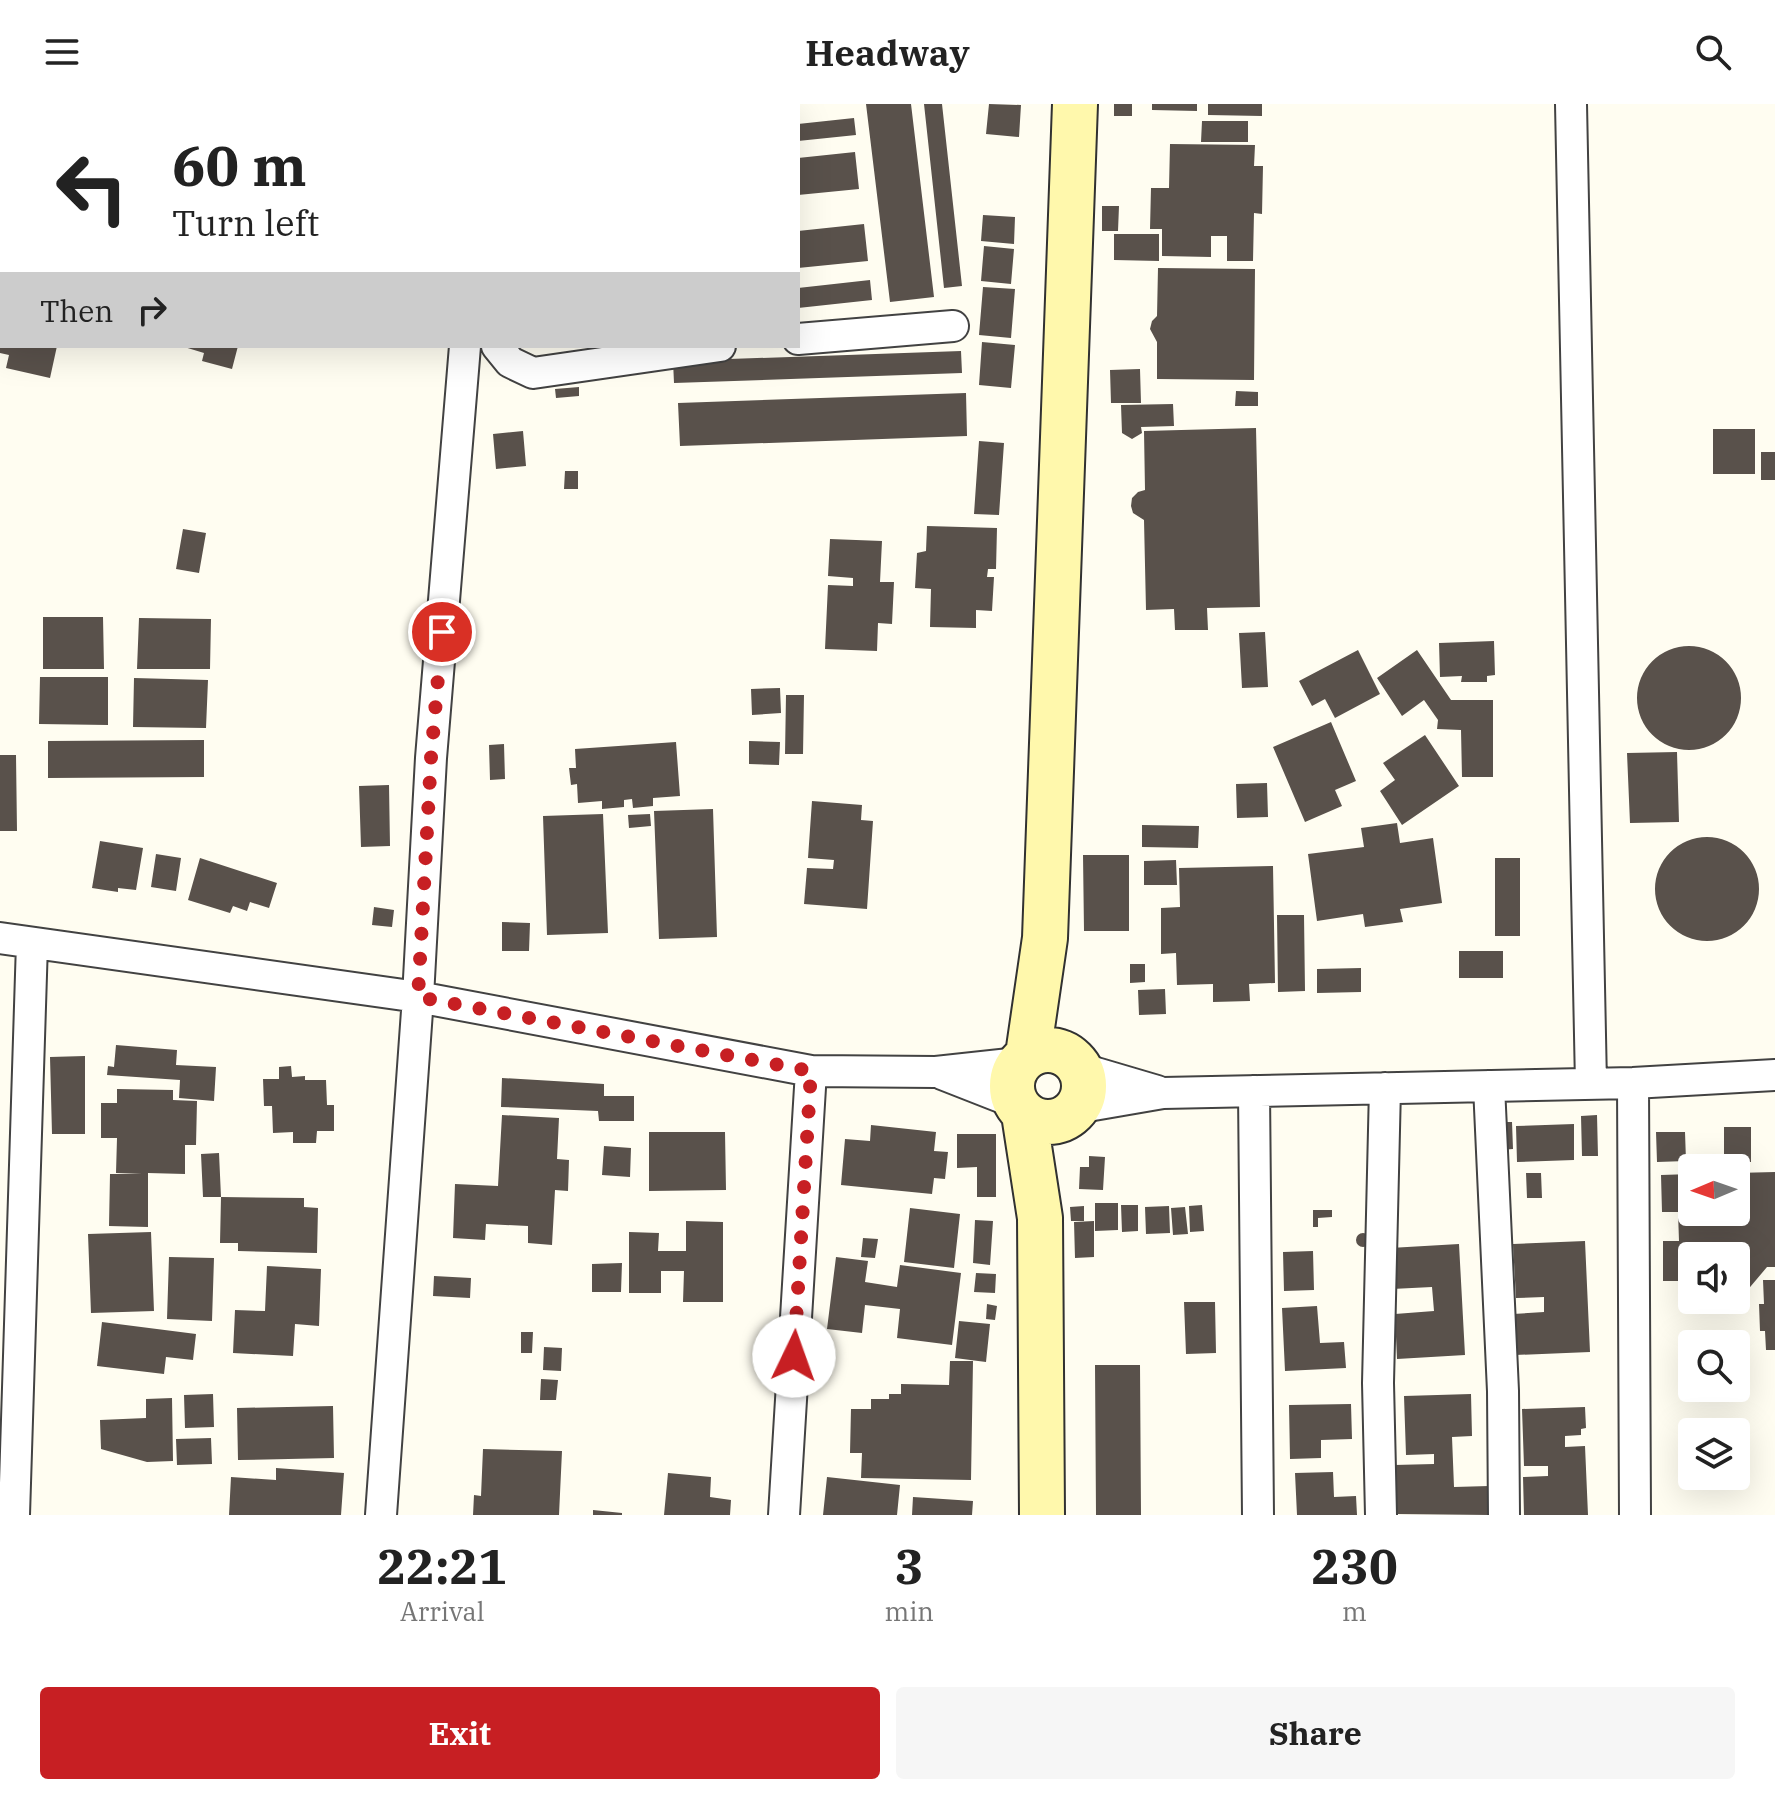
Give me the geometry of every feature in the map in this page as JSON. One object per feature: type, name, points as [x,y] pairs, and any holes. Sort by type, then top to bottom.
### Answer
[{"type":"street","points":[[1042,1515],[1040,1218],[1047,1085],[1045,938],[1075,104]]},
{"type":"street","points":[[1571,104],[1591,1084]]},
{"type":"street","points":[[800,339],[953,326]]},
{"type":"street","points":[[381,1515],[418,997],[431,758],[465,348]]},
{"type":"street","points":[[499,348],[510,362],[533,373],[706,348]]},
{"type":"street","points":[[0,938],[418,997],[811,1071],[936,1072],[1047,1085],[1163,1093],[1633,1083],[1775,1075]]},
{"type":"street","points":[[14,1515],[32,943]]},
{"type":"street","points":[[784,1515],[811,1071]]},
{"type":"street","points":[[1633,1083],[1635,1515]]},
{"type":"street","points":[[1489,1086],[1503,1391],[1504,1515]]},
{"type":"street","points":[[1381,1515],[1378,1383],[1385,1088]]},
{"type":"street","points":[[1254,1091],[1258,1515]]},
{"type":"building","points":[[866,104],[911,104],[934,297],[890,302]]},
{"type":"building","points":[[924,104],[942,104],[962,286],[944,288]]},
{"type":"building","points":[[989,104],[1021,105],[1019,137],[986,134]]},
{"type":"building","points":[[1114,104],[1132,104],[1132,116],[1114,116]]},
{"type":"building","points":[[1152,104],[1197,104],[1197,111],[1152,110]]},
{"type":"building","points":[[1208,104],[1262,104],[1262,116],[1208,115]]},
{"type":"building","points":[[854,118],[856,135],[800,141],[800,124]]},
{"type":"building","points":[[1202,121],[1248,121],[1248,142],[1201,142]]},
{"type":"building","points":[[1170,144],[1255,145],[1254,166],[1263,166],[1262,214],[1254,213],[1253,261],[1227,261],[1227,236],[1211,236],[1211,257],[1162,256],[1162,229],[1150,229],[1151,188],[1169,188]]},
{"type":"building","points":[[855,152],[859,189],[800,195],[800,158]]},
{"type":"building","points":[[1102,206],[1119,206],[1118,231],[1102,231]]},
{"type":"building","points":[[983,215],[1015,217],[1014,244],[981,241]]},
{"type":"building","points":[[864,224],[868,261],[800,268],[800,231]]},
{"type":"building","points":[[1114,234],[1159,234],[1159,261],[1114,260]]},
{"type":"building","points":[[984,246],[1014,249],[1011,284],[981,281]]},
{"type":"building","points":[[1158,268],[1255,269],[1254,380],[1157,379],[1157,342],[1150,329],[1157,316]]},
{"type":"building","points":[[870,280],[872,300],[800,308],[800,288]]},
{"type":"building","points":[[983,287],[1015,289],[1011,338],[979,335]]},
{"type":"building","points":[[982,342],[1015,345],[1011,388],[979,385]]},
{"type":"building","points":[[0,348],[57,348],[50,378],[6,368],[9,355],[0,353]]},
{"type":"building","points":[[188,348],[237,348],[232,369],[202,361],[204,353]]},
{"type":"building","points":[[961,351],[962,373],[674,383],[673,361]]},
{"type":"building","points":[[1140,369],[1141,403],[1111,403],[1110,370]]},
{"type":"building","points":[[579,387],[579,396],[556,398],[555,389]]},
{"type":"building","points":[[1236,391],[1258,392],[1258,406],[1235,406]]},
{"type":"building","points":[[966,393],[967,436],[680,446],[678,403]]},
{"type":"building","points":[[1173,404],[1174,426],[1141,427],[1142,433],[1132,439],[1122,433],[1121,405]]},
{"type":"building","points":[[1256,428],[1260,607],[1207,608],[1208,630],[1175,630],[1174,609],[1146,610],[1144,520],[1133,513],[1131,506],[1132,498],[1145,490],[1144,431]]},
{"type":"building","points":[[1713,429],[1755,429],[1755,474],[1713,474]]},
{"type":"building","points":[[523,431],[526,466],[496,469],[493,434]]},
{"type":"building","points":[[979,441],[1004,443],[999,515],[974,514]]},
{"type":"building","points":[[1761,452],[1775,452],[1775,480],[1761,480]]},
{"type":"building","points":[[565,471],[578,471],[578,489],[564,489]]},
{"type":"building","points":[[927,526],[997,528],[996,569],[988,569],[987,577],[994,577],[992,611],[976,610],[976,628],[930,627],[931,589],[915,588],[917,553],[926,551]]},
{"type":"building","points":[[183,529],[206,533],[199,573],[176,569]]},
{"type":"building","points":[[830,539],[882,541],[880,582],[894,582],[892,624],[878,623],[877,651],[825,649],[828,585],[853,586],[853,578],[828,576]]},
{"type":"building","points":[[43,617],[103,617],[104,669],[43,669]]},
{"type":"building","points":[[139,618],[211,619],[210,669],[137,669]]},
{"type":"building","points":[[1265,632],[1268,687],[1242,688],[1239,633]]},
{"type":"building","points":[[1494,641],[1495,675],[1487,676],[1487,682],[1461,682],[1462,676],[1440,677],[1439,643]]},
{"type":"building","points":[[1689,646],[1709,650],[1726,661],[1737,678],[1741,698],[1737,718],[1726,735],[1709,746],[1689,750],[1669,746],[1652,735],[1641,718],[1637,698],[1641,678],[1652,661],[1669,650]]},
{"type":"building","points":[[1358,650],[1380,694],[1335,718],[1325,699],[1312,706],[1299,681]]},
{"type":"building","points":[[1417,650],[1451,700],[1493,700],[1493,777],[1462,777],[1461,730],[1437,729],[1438,720],[1424,700],[1402,716],[1377,678]]},
{"type":"building","points":[[40,677],[108,677],[108,725],[39,724]]},
{"type":"building","points":[[134,678],[208,680],[206,728],[133,727]]},
{"type":"building","points":[[780,688],[781,713],[752,715],[751,689]]},
{"type":"building","points":[[786,695],[804,695],[803,754],[785,754]]},
{"type":"building","points":[[1331,722],[1356,781],[1335,790],[1342,806],[1305,822],[1273,747]]},
{"type":"building","points":[[1425,735],[1459,786],[1402,825],[1380,791],[1395,780],[1383,763]]},
{"type":"building","points":[[204,740],[204,777],[48,778],[48,741]]},
{"type":"building","points":[[749,741],[780,742],[779,765],[749,764]]},
{"type":"building","points":[[676,742],[680,796],[653,798],[653,806],[633,808],[632,799],[624,800],[624,807],[602,809],[602,801],[578,803],[577,784],[571,785],[569,768],[576,768],[575,749]]},
{"type":"building","points":[[504,744],[505,779],[490,780],[489,745]]},
{"type":"building","points":[[1677,752],[1679,822],[1630,823],[1627,753]]},
{"type":"building","points":[[0,755],[16,755],[17,831],[0,831]]},
{"type":"building","points":[[1267,783],[1268,817],[1237,818],[1236,784]]},
{"type":"building","points":[[389,785],[390,846],[361,847],[359,786]]},
{"type":"building","points":[[812,801],[862,805],[861,820],[873,821],[867,909],[804,904],[807,868],[833,869],[834,860],[808,858]]},
{"type":"building","points":[[713,809],[717,937],[659,939],[654,811]]},
{"type":"building","points":[[603,814],[608,933],[547,935],[543,816]]},
{"type":"building","points":[[650,814],[651,826],[629,828],[628,815]]},
{"type":"building","points":[[1397,823],[1400,843],[1433,838],[1442,903],[1400,909],[1403,922],[1365,927],[1363,914],[1317,921],[1308,854],[1364,847],[1361,828]]},
{"type":"building","points":[[1142,825],[1199,826],[1198,848],[1142,847]]},
{"type":"building","points":[[1707,837],[1727,841],[1744,852],[1755,869],[1759,889],[1755,909],[1744,926],[1727,937],[1707,941],[1687,937],[1670,926],[1659,909],[1655,889],[1659,869],[1670,852],[1687,841]]},
{"type":"building","points":[[100,841],[143,848],[136,890],[118,888],[118,892],[92,888]]},
{"type":"building","points":[[156,854],[181,858],[176,891],[151,887]]},
{"type":"building","points":[[1083,855],[1129,855],[1129,931],[1084,931]]},
{"type":"building","points":[[200,858],[277,883],[269,908],[250,902],[247,911],[233,906],[230,913],[188,900]]},
{"type":"building","points":[[1495,858],[1520,858],[1520,936],[1495,936]]},
{"type":"building","points":[[1176,860],[1177,885],[1144,885],[1144,861]]},
{"type":"building","points":[[1273,866],[1275,983],[1249,984],[1250,1001],[1213,1002],[1213,984],[1177,985],[1176,953],[1161,954],[1161,908],[1180,907],[1179,868]]},
{"type":"building","points":[[374,907],[394,910],[392,927],[372,925]]},
{"type":"building","points":[[1277,915],[1304,915],[1305,991],[1278,992]]},
{"type":"building","points":[[502,922],[530,923],[529,951],[502,951]]},
{"type":"building","points":[[1459,951],[1503,951],[1503,978],[1459,978]]},
{"type":"building","points":[[1130,964],[1145,964],[1145,982],[1130,983]]},
{"type":"building","points":[[1361,968],[1361,992],[1317,993],[1317,969]]},
{"type":"building","points":[[1165,989],[1166,1014],[1139,1015],[1138,990]]},
{"type":"building","points":[[116,1045],[177,1050],[176,1065],[216,1067],[214,1101],[179,1098],[180,1080],[107,1075],[108,1066],[114,1067]]},
{"type":"building","points":[[85,1056],[85,1134],[52,1134],[50,1057]]},
{"type":"building","points":[[291,1066],[292,1077],[326,1080],[327,1105],[334,1105],[334,1131],[317,1131],[316,1143],[293,1143],[293,1132],[273,1133],[272,1106],[264,1106],[263,1079],[279,1079],[279,1067]]},
{"type":"building","points":[[502,1078],[604,1084],[604,1096],[634,1096],[634,1121],[599,1121],[598,1111],[501,1107]]},
{"type":"building","points":[[117,1089],[173,1090],[173,1100],[197,1101],[196,1145],[185,1145],[185,1174],[148,1173],[148,1227],[109,1226],[110,1174],[142,1174],[116,1173],[117,1138],[101,1138],[101,1103],[117,1103]]},
{"type":"building","points":[[502,1115],[559,1118],[557,1159],[569,1160],[568,1191],[555,1190],[552,1245],[528,1243],[528,1226],[486,1224],[485,1240],[453,1238],[455,1184],[498,1186]]},
{"type":"building","points":[[1597,1115],[1598,1156],[1582,1156],[1581,1116]]},
{"type":"building","points":[[1499,1122],[1512,1122],[1513,1149],[1500,1150]]},
{"type":"building","points":[[1574,1124],[1574,1160],[1517,1162],[1516,1126]]},
{"type":"building","points":[[871,1125],[936,1132],[934,1151],[948,1152],[945,1179],[934,1178],[932,1194],[841,1185],[845,1139],[870,1141]]},
{"type":"building","points":[[1724,1127],[1751,1127],[1751,1162],[1750,1154],[1724,1154]]},
{"type":"building","points":[[649,1132],[725,1132],[726,1190],[649,1191]]},
{"type":"building","points":[[1656,1132],[1685,1132],[1686,1154],[1678,1154],[1678,1161],[1657,1162]]},
{"type":"building","points":[[957,1134],[996,1134],[996,1197],[977,1197],[977,1167],[957,1168]]},
{"type":"building","points":[[604,1146],[631,1148],[630,1177],[602,1175]]},
{"type":"building","points":[[219,1153],[221,1197],[203,1197],[201,1154]]},
{"type":"building","points":[[1089,1156],[1105,1157],[1103,1190],[1079,1189],[1080,1167],[1089,1167]]},
{"type":"building","points":[[1775,1172],[1775,1267],[1767,1267],[1750,1287],[1750,1242],[1678,1242],[1678,1281],[1663,1281],[1663,1241],[1679,1241],[1678,1226],[1750,1226],[1750,1173]]},
{"type":"building","points":[[1526,1173],[1541,1173],[1542,1198],[1527,1198]]},
{"type":"building","points":[[1678,1174],[1678,1212],[1662,1212],[1661,1175]]},
{"type":"building","points":[[221,1197],[304,1198],[304,1207],[318,1208],[317,1253],[238,1251],[238,1243],[220,1243]]},
{"type":"building","points":[[1095,1203],[1118,1203],[1118,1230],[1095,1231]]},
{"type":"building","points":[[1121,1205],[1138,1205],[1138,1231],[1122,1232]]},
{"type":"building","points":[[1202,1205],[1204,1231],[1190,1232],[1189,1206]]},
{"type":"building","points":[[1084,1206],[1084,1221],[1071,1221],[1070,1207]]},
{"type":"building","points":[[1169,1206],[1170,1233],[1146,1234],[1145,1207]]},
{"type":"building","points":[[1185,1207],[1188,1234],[1173,1235],[1171,1208]]},
{"type":"building","points":[[910,1208],[960,1214],[954,1268],[904,1262]]},
{"type":"building","points":[[1313,1210],[1332,1210],[1332,1217],[1318,1218],[1318,1227],[1313,1227]]},
{"type":"building","points":[[975,1220],[993,1221],[990,1265],[973,1263]]},
{"type":"building","points":[[686,1221],[723,1222],[723,1302],[683,1302],[684,1271],[661,1271],[661,1293],[629,1293],[629,1232],[659,1233],[658,1251],[686,1251]]},
{"type":"building","points":[[1094,1221],[1094,1257],[1075,1258],[1074,1222]]},
{"type":"building","points":[[151,1232],[154,1311],[91,1313],[88,1234]]},
{"type":"building","points":[[1363,1233],[1370,1240],[1363,1247],[1356,1240]]},
{"type":"building","points":[[863,1238],[878,1239],[875,1258],[861,1257]]},
{"type":"building","points":[[1585,1241],[1590,1352],[1515,1355],[1513,1314],[1544,1312],[1544,1297],[1516,1298],[1513,1244]]},
{"type":"building","points":[[1459,1244],[1465,1355],[1397,1359],[1395,1314],[1434,1311],[1432,1287],[1392,1289],[1390,1248]]},
{"type":"building","points":[[1313,1251],[1314,1290],[1284,1291],[1283,1252]]},
{"type":"building","points":[[169,1257],[214,1258],[212,1321],[167,1319]]},
{"type":"building","points":[[836,1257],[868,1261],[865,1282],[897,1287],[900,1265],[961,1273],[952,1345],[897,1338],[900,1309],[865,1305],[862,1333],[827,1329]]},
{"type":"building","points":[[622,1263],[621,1292],[592,1292],[592,1264]]},
{"type":"building","points":[[267,1266],[321,1269],[319,1326],[295,1324],[293,1356],[233,1353],[235,1310],[265,1311]]},
{"type":"building","points":[[976,1273],[996,1274],[995,1293],[974,1292]]},
{"type":"building","points":[[434,1276],[471,1278],[470,1298],[433,1296]]},
{"type":"building","points":[[1763,1280],[1775,1280],[1775,1350],[1766,1350],[1765,1331],[1760,1331],[1759,1304],[1764,1304]]},
{"type":"building","points":[[1184,1302],[1215,1302],[1216,1353],[1186,1354]]},
{"type":"building","points":[[987,1304],[997,1306],[995,1320],[986,1319]]},
{"type":"building","points":[[1317,1306],[1320,1343],[1344,1342],[1346,1368],[1285,1371],[1282,1308]]},
{"type":"building","points":[[959,1321],[990,1324],[986,1362],[955,1358]]},
{"type":"building","points":[[102,1322],[196,1334],[193,1360],[166,1357],[164,1374],[97,1366]]},
{"type":"building","points":[[521,1332],[533,1332],[532,1353],[521,1353]]},
{"type":"building","points":[[544,1347],[562,1348],[561,1371],[543,1370]]},
{"type":"building","points":[[950,1361],[973,1361],[971,1480],[861,1478],[862,1453],[850,1453],[851,1409],[871,1409],[871,1399],[889,1399],[889,1394],[901,1394],[901,1384],[949,1385]]},
{"type":"building","points":[[1095,1365],[1140,1365],[1141,1515],[1096,1515]]},
{"type":"building","points":[[541,1379],[558,1380],[556,1400],[540,1400]]},
{"type":"building","points":[[213,1394],[214,1427],[185,1428],[184,1395]]},
{"type":"building","points":[[1471,1394],[1472,1436],[1452,1437],[1454,1487],[1489,1486],[1490,1515],[1396,1514],[1394,1465],[1434,1464],[1434,1454],[1406,1455],[1404,1396]]},
{"type":"building","points":[[172,1398],[173,1461],[147,1462],[101,1449],[100,1420],[146,1418],[146,1399]]},
{"type":"building","points":[[1351,1404],[1352,1439],[1321,1440],[1321,1458],[1290,1459],[1289,1405]]},
{"type":"building","points":[[333,1406],[334,1458],[238,1460],[237,1408]]},
{"type":"building","points":[[1585,1407],[1586,1428],[1581,1429],[1581,1435],[1565,1436],[1565,1447],[1585,1446],[1588,1515],[1524,1515],[1523,1477],[1548,1476],[1548,1466],[1524,1466],[1522,1409]]},
{"type":"building","points":[[211,1438],[212,1464],[177,1465],[176,1439]]},
{"type":"building","points":[[483,1449],[562,1451],[559,1515],[473,1515],[474,1495],[481,1496]]},
{"type":"building","points":[[276,1468],[344,1473],[341,1515],[229,1515],[231,1477],[276,1480]]},
{"type":"building","points":[[1333,1472],[1334,1497],[1356,1496],[1357,1515],[1297,1515],[1295,1473]]},
{"type":"building","points":[[668,1473],[711,1477],[710,1497],[731,1500],[730,1515],[664,1515]]},
{"type":"building","points":[[827,1477],[900,1485],[897,1515],[823,1515]]},
{"type":"building","points":[[913,1497],[973,1501],[972,1515],[912,1515]]},
{"type":"building","points":[[593,1510],[622,1513],[622,1515],[593,1515]]},
{"type":"route","points":[[442,632],[431,758],[418,997],[811,1071],[794,1356]]}]
